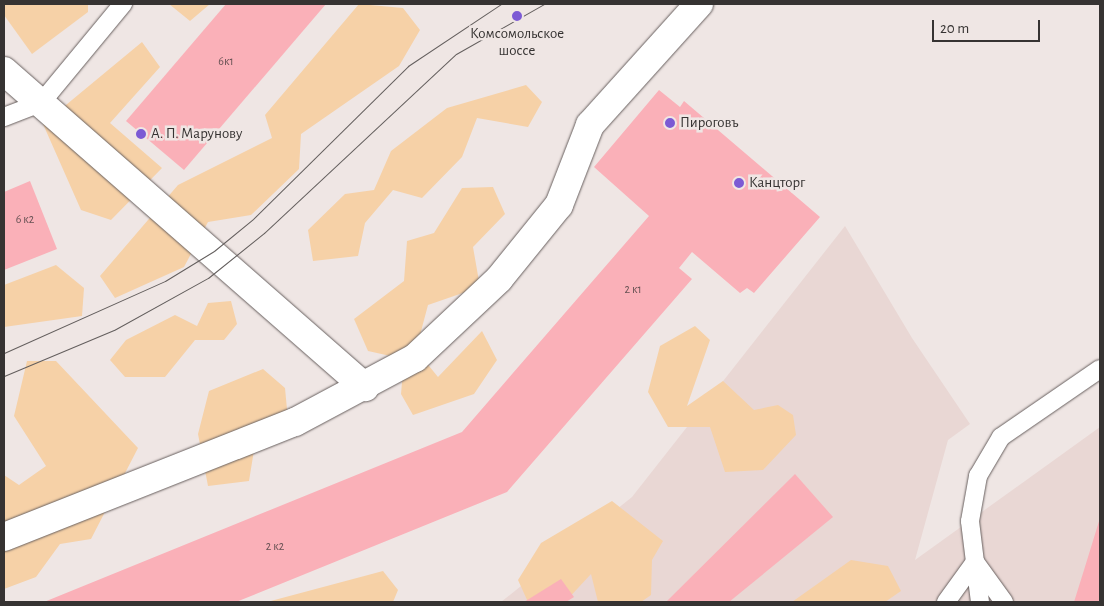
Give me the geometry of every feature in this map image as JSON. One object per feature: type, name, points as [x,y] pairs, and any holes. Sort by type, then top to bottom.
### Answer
[{"type":"street","points":[[4,537],[295,422],[365,388],[416,358],[499,279],[559,205],[590,124],[699,4]]},
{"type":"street","points":[[4,71],[365,388]]},
{"type":"lane","points":[[4,117],[41,103],[123,4]]},
{"type":"lane","points":[[980,602],[970,521],[978,476],[1001,437],[1100,369]]},
{"type":"lane","points":[[946,602],[975,562]]},
{"type":"lane","points":[[975,562],[1004,602]]},
{"type":"shaded area","points":[[4,4],[88,4],[88,12],[32,54],[4,15]]},
{"type":"shaded area","points":[[169,4],[210,4],[190,21]]},
{"type":"shaded area","points":[[359,4],[403,8],[420,30],[399,66],[301,134],[299,169],[251,215],[208,222],[184,267],[115,298],[100,276],[178,185],[272,138],[265,115]]},
{"type":"shaded area","points":[[142,42],[160,67],[110,123],[162,168],[111,220],[81,210],[43,124]]},
{"type":"shaded area","points":[[526,85],[542,102],[528,127],[477,118],[462,157],[422,198],[393,190],[365,223],[358,256],[313,261],[308,230],[345,194],[374,190],[391,151],[447,108]]},
{"type":"shaded area","points":[[493,187],[505,214],[473,247],[480,287],[428,305],[416,350],[438,377],[482,331],[497,360],[474,394],[413,415],[401,394],[404,359],[368,351],[354,319],[404,281],[407,241],[434,233],[462,188]]},
{"type":"shaded area","points":[[845,226],[912,338],[970,424],[948,440],[915,560],[1100,427],[1100,602],[501,602],[632,497]]},
{"type":"shaded area","points":[[56,265],[84,288],[82,316],[4,327],[4,285]]},
{"type":"shaded area","points":[[231,301],[237,324],[224,340],[195,340],[165,377],[125,377],[110,360],[126,340],[175,315],[197,326],[208,303]]},
{"type":"shaded area","points":[[695,326],[710,340],[687,406],[723,381],[754,410],[778,405],[793,415],[796,435],[763,470],[725,472],[710,427],[668,427],[648,392],[660,346]]},
{"type":"shaded area","points":[[27,361],[56,361],[138,448],[91,539],[60,544],[36,577],[4,589],[4,475],[19,485],[46,466],[14,416]]},
{"type":"shaded area","points":[[263,369],[285,388],[288,420],[256,438],[249,481],[208,486],[198,434],[209,391]]},
{"type":"shaded area","points":[[612,501],[663,541],[652,560],[651,595],[641,602],[598,602],[591,574],[565,602],[528,602],[518,580],[541,543]]},
{"type":"shaded area","points":[[851,560],[888,566],[901,591],[885,602],[792,602]]},
{"type":"shaded area","points":[[383,571],[398,590],[393,602],[267,602]]},
{"type":"building","points":[[226,4],[326,4],[184,170],[126,121]]},
{"type":"building","points":[[659,90],[680,107],[684,101],[820,217],[754,293],[747,288],[740,293],[692,252],[679,268],[692,279],[507,492],[236,602],[44,602],[462,432],[649,216],[594,167]]},
{"type":"building","points":[[30,181],[57,249],[4,270],[4,192]]},
{"type":"building","points":[[795,474],[833,517],[729,602],[666,602]]},
{"type":"building","points":[[1100,518],[1100,602],[1074,602],[1084,570]]},
{"type":"building","points":[[561,579],[574,597],[566,602],[524,602]]},
{"type":"tram line","points":[[4,353],[165,281],[214,251],[253,219],[408,66],[501,4]]},
{"type":"tram line","points":[[4,376],[114,330],[208,278],[264,233],[456,54],[544,4]]},
{"type":"place","name":"Комсомольское шоссе","points":[[517,16]]},
{"type":"place","name":"Пироговъ","points":[[670,123]]},
{"type":"place","name":"А. П. Марунову","points":[[141,134]]},
{"type":"place","name":"Канцторг","points":[[739,183]]}]
